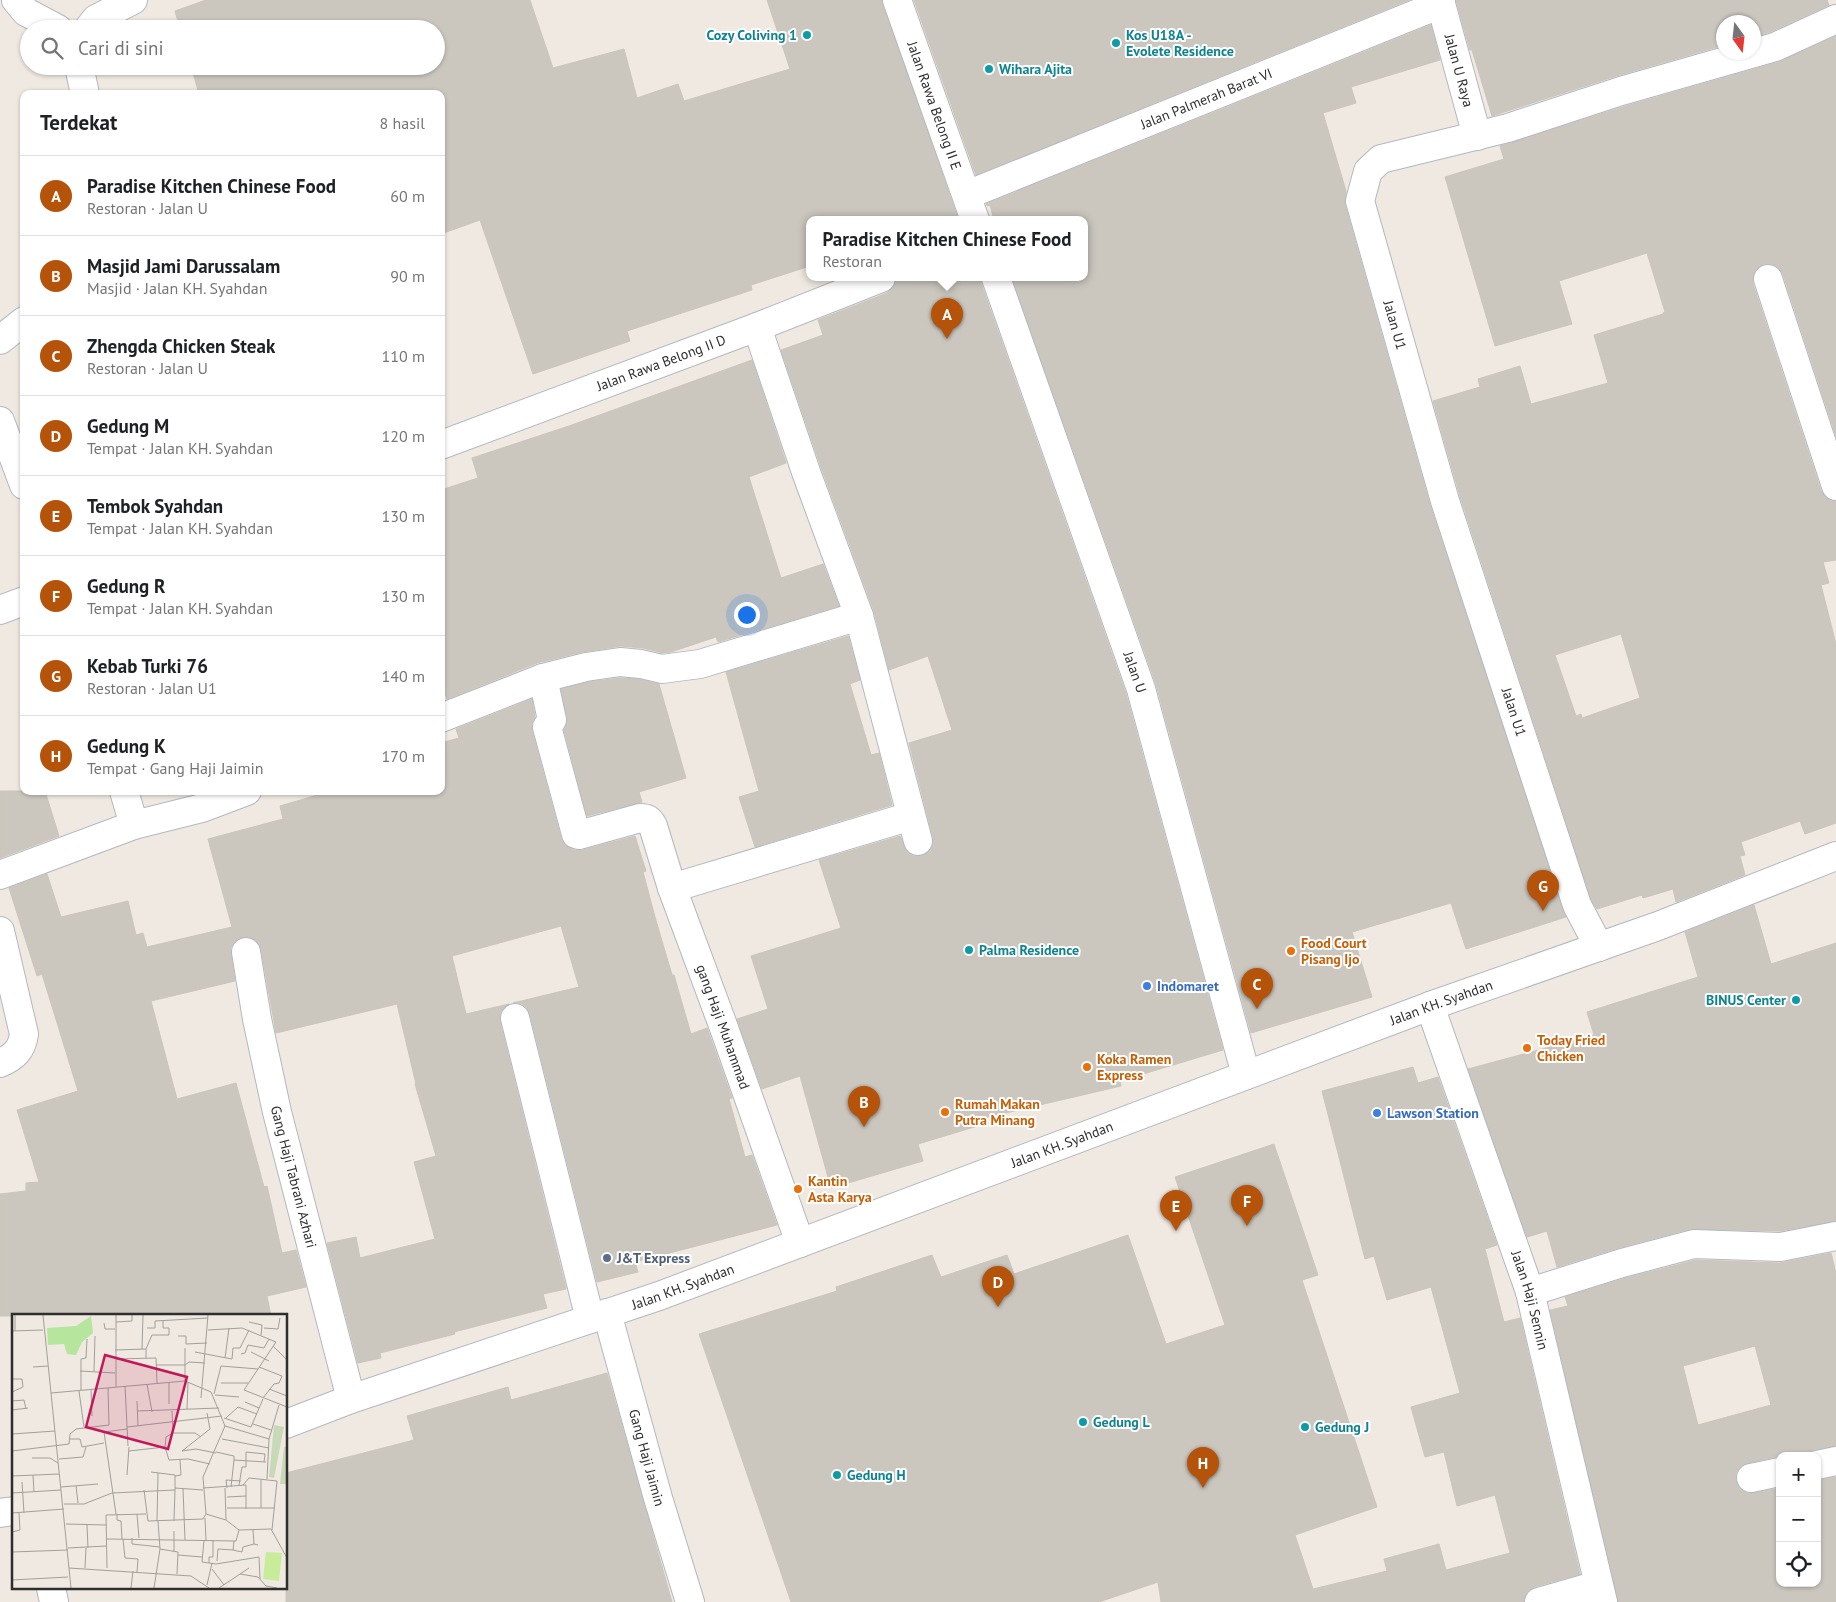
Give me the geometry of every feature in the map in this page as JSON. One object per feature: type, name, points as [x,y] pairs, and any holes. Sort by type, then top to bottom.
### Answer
[{"type":"street","points":[[16,0],[26,12],[41,20]]},
{"type":"street","points":[[95,20],[134,0]]},
{"type":"street","name":"Jalan U Raya","points":[[1441,2],[1477,136]]},
{"type":"street","name":"Jalan Palmerah Barat VI","points":[[971,208],[1441,2]]},
{"type":"street","name":"Jalan Rawa Belong II E","points":[[900,8],[971,208]]},
{"type":"street","name":"Jalan U1","points":[[1599,947],[1577,905],[1445,501],[1360,201],[1368,171],[1382,159],[1508,128],[1621,90],[1775,47],[1836,19]]},
{"type":"street","points":[[81,75],[84,90]]},
{"type":"street","points":[[1768,279],[1836,486]]},
{"type":"street","name":"Jalan Rawa Belong II D","points":[[445,444],[758,327],[873,281]]},
{"type":"street","name":"Jalan U","points":[[997,281],[1141,689],[1246,1075]]},
{"type":"street","points":[[0,340],[20,324]]},
{"type":"street","points":[[758,327],[806,472],[859,616],[918,842]]},
{"type":"street","points":[[0,421],[20,474]]},
{"type":"street","points":[[0,610],[20,602]]},
{"type":"street","points":[[445,716],[543,678],[586,667],[620,662],[662,669],[700,664],[859,616]]},
{"type":"street","name":"gang Haji Muhammad","points":[[543,678],[552,720],[547,727],[576,834],[579,835],[640,818],[650,820],[653,826],[672,888],[800,1243]]},
{"type":"street","points":[[125,795],[134,825]]},
{"type":"street","points":[[0,874],[134,825],[202,808],[236,795]]},
{"type":"street","points":[[672,888],[911,816]]},
{"type":"street","name":"Jalan KH. Syahdan","points":[[288,1423],[351,1399],[659,1296],[1430,1006],[1658,926],[1836,856]]},
{"type":"street","points":[[0,931],[24,1034],[22,1045],[17,1052],[0,1063]]},
{"type":"street","name":"Gang Haji Tabrani Azhari","points":[[246,952],[257,1019],[277,1112],[351,1399]]},
{"type":"street","name":"Jalan Haji Sennin","points":[[1430,1006],[1530,1292],[1601,1593]]},
{"type":"street","name":"Gang Haji Jaimin","points":[[515,1018],[599,1316],[690,1602]]},
{"type":"street","points":[[1530,1292],[1622,1263],[1694,1244],[1780,1247],[1836,1236]]},
{"type":"street","points":[[1821,1464],[1836,1461]]},
{"type":"street","points":[[1751,1478],[1776,1473]]},
{"type":"street","points":[[1539,1602],[1601,1593]]},
{"type":"building","points":[[206,0],[530,0],[553,68],[624,49],[637,98],[678,84],[684,101],[790,69],[767,0],[882,0],[957,216],[806,216],[806,267],[751,285],[752,290],[627,331],[630,341],[533,374],[480,220],[445,233],[445,90],[198,90],[194,75],[445,75],[445,20],[178,20],[175,11]]},
{"type":"building","points":[[914,0],[1409,0],[976,175]]},
{"type":"building","points":[[1456,0],[1827,0],[1829,5],[1761,35],[1761,15],[1716,15],[1716,47],[1616,76],[1492,116],[1472,50],[1470,50]]},
{"type":"building","points":[[1431,25],[1440,60],[1351,87],[1356,103],[1323,113],[1346,191],[1345,205],[1430,505],[1566,917],[1466,949],[1451,903],[1352,932],[1372,997],[1251,1033],[1156,684],[1013,281],[1088,281],[1088,216],[993,216],[990,205],[987,206],[986,204]]},
{"type":"building","points":[[1836,36],[1836,436],[1783,274],[1778,267],[1772,264],[1764,264],[1756,269],[1753,276],[1753,284],[1821,491],[1826,498],[1836,501],[1836,560],[1823,562],[1829,583],[1821,585],[1836,644],[1836,823],[1805,834],[1800,821],[1741,842],[1745,855],[1740,856],[1745,875],[1676,902],[1673,889],[1643,898],[1642,895],[1597,909],[1591,899],[1460,496],[1433,401],[1480,387],[1478,379],[1520,366],[1531,404],[1608,383],[1594,335],[1665,312],[1647,253],[1559,281],[1572,324],[1495,346],[1445,177],[1504,159],[1500,146],[1626,106],[1779,62]],"holes":[[[1621,634],[1640,698],[1582,718],[1581,714],[1576,716],[1555,655]]]},
{"type":"building","points":[[895,281],[981,281],[1126,694],[1223,1050],[1120,1081],[1121,1086],[980,1119],[981,1125],[918,1144],[923,1161],[831,1188],[800,1076],[762,1089],[737,1019],[768,1009],[751,956],[841,928],[819,860],[900,836],[907,852],[913,856],[921,856],[929,852],[933,845],[933,837],[909,743],[952,730],[928,656],[889,670],[874,611],[821,467],[781,350],[823,335],[818,320],[887,293],[893,287]]},
{"type":"building","points":[[752,360],[786,463],[749,477],[781,578],[823,564],[839,606],[718,642],[716,637],[671,652],[663,653],[643,648],[621,646],[582,652],[537,663],[447,699],[445,693],[445,489],[478,478],[472,458],[569,426]]},
{"type":"building","points":[[848,636],[860,680],[850,684],[871,755],[879,753],[892,805],[755,847],[739,797],[759,791],[726,672]]},
{"type":"building","points":[[620,678],[638,679],[659,684],[686,778],[639,792],[642,802],[587,816],[564,730],[567,724],[567,717],[561,689],[589,682]]},
{"type":"building","points":[[532,699],[535,717],[532,731],[564,844],[574,850],[583,850],[635,836],[646,871],[643,872],[655,917],[691,1034],[707,1028],[732,1098],[729,1099],[745,1157],[752,1155],[777,1225],[635,1262],[638,1272],[597,1282],[530,1014],[526,1007],[520,1003],[513,1003],[579,987],[561,926],[452,956],[466,1014],[509,1004],[500,1013],[500,1022],[566,1289],[543,1294],[547,1308],[380,1353],[381,1358],[358,1363],[327,1243],[356,1237],[360,1258],[435,1239],[414,1162],[436,1156],[415,1084],[397,1004],[276,1033],[261,949],[252,938],[244,937],[237,940],[231,947],[235,981],[151,1001],[177,1099],[236,1083],[264,1187],[267,1186],[282,1253],[296,1250],[306,1287],[267,1296],[271,1314],[12,1314],[12,1316],[0,1316],[0,1194],[26,1191],[26,1183],[39,1182],[17,1110],[78,1091],[42,974],[37,976],[9,888],[47,874],[61,917],[128,901],[136,935],[143,933],[147,947],[232,927],[208,839],[283,819],[280,806],[317,795],[445,795],[445,742],[459,738],[456,729]]},
{"type":"building","points":[[0,791],[20,791],[20,795],[46,795],[59,836],[0,858]]},
{"type":"building","points":[[1754,905],[1771,964],[1836,943],[1836,1221],[1779,1231],[1690,1229],[1618,1248],[1557,1267],[1547,1231],[1527,1237],[1468,1069],[1594,1035],[1587,1012],[1698,977],[1685,932]]},
{"type":"building","points":[[1413,1067],[1418,1083],[1438,1077],[1497,1245],[1485,1249],[1504,1322],[1520,1318],[1580,1574],[1534,1587],[1527,1592],[1524,1602],[1161,1602],[1158,1582],[1099,1602],[791,1602],[699,1334],[837,1291],[836,1287],[932,1255],[941,1277],[1007,1255],[1014,1274],[1128,1235],[1166,1344],[1225,1325],[1175,1177],[1274,1144],[1318,1275],[1302,1280],[1377,1507],[1295,1535],[1313,1589],[1387,1571],[1384,1559],[1439,1544],[1446,1570],[1510,1553],[1495,1495],[1457,1506],[1444,1452],[1425,1457],[1411,1407],[1460,1393],[1431,1287],[1387,1300],[1374,1256],[1365,1259],[1322,1091]]},
{"type":"building","points":[[1831,1253],[1836,1273],[1836,1446],[1811,1452],[1776,1452],[1776,1457],[1748,1463],[1740,1467],[1736,1473],[1736,1481],[1740,1489],[1747,1493],[1776,1489],[1776,1587],[1821,1587],[1821,1479],[1836,1477],[1836,1602],[1618,1602],[1550,1310],[1568,1306],[1565,1297],[1626,1278],[1696,1260],[1780,1263]],"holes":[[[1755,1346],[1771,1405],[1698,1425],[1683,1366]]]},
{"type":"building","points":[[607,1373],[672,1602],[286,1602],[286,1590],[288,1590],[288,1472],[414,1440],[407,1416],[508,1387],[511,1400]]},
{"type":"place","name":"Cozy Coliving 1","points":[[807,35]]},
{"type":"place","name":"Kos U18A - Evolete Residence","points":[[1116,43]]},
{"type":"place","name":"Wihara Ajita","points":[[989,69]]},
{"type":"place","name":"Paradise Kitchen Chinese Food","points":[[947,339]]},
{"type":"place","name":"Kebab Turki 76","points":[[1543,911]]},
{"type":"place","name":"Palma Residence","points":[[969,950]]},
{"type":"place","name":"Food Court Pisang Ijo","points":[[1291,951]]},
{"type":"place","name":"Indomaret","points":[[1147,986]]},
{"type":"place","name":"BINUS Center","points":[[1796,1000]]},
{"type":"place","name":"Zhengda Chicken Steak","points":[[1257,1009]]},
{"type":"place","name":"Today Fried Chicken","points":[[1527,1048]]},
{"type":"place","name":"Koka Ramen Express","points":[[1087,1067]]},
{"type":"place","name":"Rumah Makan Putra Minang","points":[[945,1112]]},
{"type":"place","name":"Lawson Station","points":[[1377,1113]]},
{"type":"place","name":"Masjid Jami Darussalam","points":[[864,1127]]},
{"type":"place","name":"Kantin Asta Karya","points":[[798,1189]]},
{"type":"place","name":"Gedung R","points":[[1247,1226]]},
{"type":"place","name":"Tembok Syahdan","points":[[1176,1231]]},
{"type":"place","name":"J&T Express","points":[[607,1258]]},
{"type":"place","name":"Gedung M","points":[[998,1307]]},
{"type":"place","name":"Gedung L","points":[[1083,1422]]},
{"type":"place","name":"Gedung J","points":[[1305,1427]]},
{"type":"place","name":"Gedung H","points":[[837,1475]]},
{"type":"place","name":"Gedung K","points":[[1203,1488]]}]
